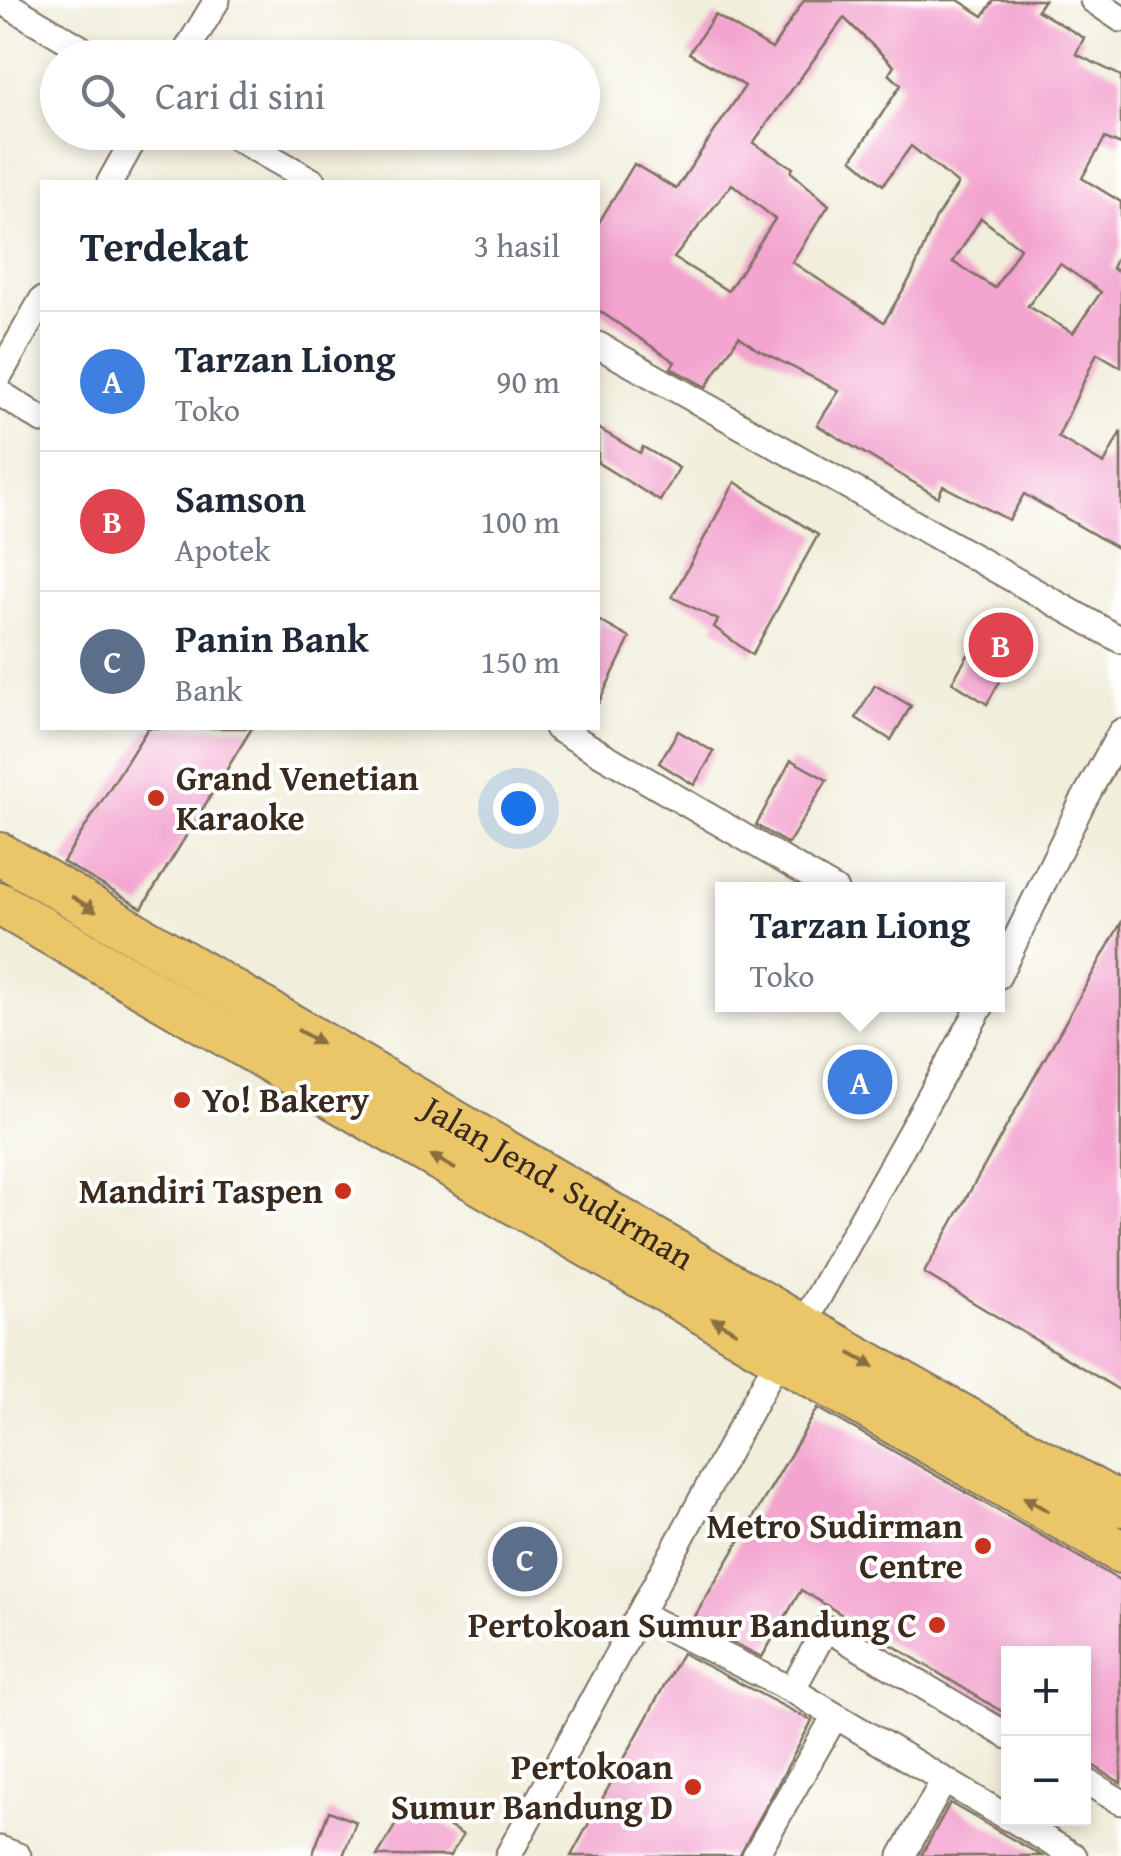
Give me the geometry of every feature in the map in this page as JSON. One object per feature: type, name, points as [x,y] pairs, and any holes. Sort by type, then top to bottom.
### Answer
[{"type":"highway","name":"Jalan Jend. Sudirman","points":[[0,854],[216,1006],[791,1342],[1121,1552]]},
{"type":"highway","name":"Jalan Jend. Sudirman","points":[[0,904],[216,1006]]},
{"type":"highway","name":"Jalan Jend. Sudirman","points":[[791,1342],[1121,1505]]},
{"type":"street","points":[[0,0],[67,40]]},
{"type":"street","points":[[193,40],[217,0]]},
{"type":"street","points":[[1093,0],[1121,20]]},
{"type":"street","points":[[111,180],[128,150]]},
{"type":"street","points":[[258,150],[310,180]]},
{"type":"street","points":[[0,374],[40,304]]},
{"type":"street","points":[[600,346],[1121,640]]},
{"type":"street","points":[[0,394],[40,419]]},
{"type":"street","points":[[561,730],[820,882]]},
{"type":"street","points":[[1005,962],[1121,732]]},
{"type":"street","points":[[508,1856],[977,1012]]},
{"type":"street","points":[[640,1614],[792,1690],[1001,1813]]},
{"type":"street","points":[[792,1690],[826,1628],[1001,1732]]},
{"type":"street","points":[[755,1856],[834,1716]]},
{"type":"street","points":[[902,1856],[944,1780]]},
{"type":"street","points":[[1091,1784],[1121,1802]]},
{"type":"street","points":[[1023,1826],[1074,1856]]},
{"type":"street","points":[[0,1849],[18,1856]]},
{"type":"building","points":[[804,0],[958,0],[983,16],[994,0],[1044,0],[1037,10],[1084,38],[1076,54],[1121,76],[1121,145],[1105,138],[1082,178],[1121,202],[1121,248],[1112,268],[1116,271],[1121,263],[1121,367],[1097,353],[1058,437],[1104,464],[1121,431],[1121,550],[1024,494],[1009,520],[943,486],[938,497],[817,425],[839,391],[739,336],[706,387],[671,368],[675,362],[600,311],[600,221],[634,164],[676,189],[745,86],[689,53],[715,15],[772,49]],"holes":[[[844,18],[894,66],[889,74],[901,85],[852,159],[883,185],[911,146],[958,184],[936,218],[912,275],[884,322],[792,262],[829,205],[791,172],[793,168],[753,143]],[[732,184],[775,219],[728,291],[674,258]],[[981,218],[1020,248],[995,288],[953,262]],[[1060,264],[1101,292],[1073,333],[1028,306]]]},
{"type":"building","points":[[600,429],[640,453],[643,447],[679,468],[660,501],[600,464]]},
{"type":"building","points":[[735,482],[818,535],[752,655],[714,627],[718,620],[672,597]]},
{"type":"building","points":[[600,621],[630,638],[600,700]]},
{"type":"building","points":[[971,650],[1006,670],[987,704],[952,682]]},
{"type":"building","points":[[875,685],[911,706],[891,740],[856,718]]},
{"type":"building","name":"Grand Venetian Karaoke","points":[[147,730],[251,730],[142,908],[63,862]]},
{"type":"building","points":[[678,731],[714,752],[694,785],[659,763]]},
{"type":"building","points":[[791,760],[827,780],[788,844],[756,825]]},
{"type":"building","points":[[1121,923],[1121,1391],[924,1273]]},
{"type":"building","name":"Metro Sudirman Centre","points":[[818,1408],[1121,1581],[1121,1783],[1091,1764],[1091,1646],[1001,1646],[1001,1711],[801,1590],[762,1657],[698,1625],[701,1620],[695,1616]]},
{"type":"building","name":"Pertokoan Sumur Bandung D","points":[[682,1653],[812,1721],[739,1856],[571,1856]]},
{"type":"building","points":[[409,1802],[463,1835],[450,1856],[377,1856]]},
{"type":"building","points":[[950,1803],[1000,1832],[1042,1856],[921,1856]]},
{"type":"building","points":[[329,1811],[356,1822],[343,1856],[312,1856]]},
{"type":"place","name":"Samson","points":[[1001,645]]},
{"type":"place","name":"Grand Venetian Karaoke","points":[[156,798]]},
{"type":"place","name":"Tarzan Liong","points":[[860,1082]]},
{"type":"place","name":"Yo! Bakery","points":[[182,1100]]},
{"type":"place","name":"Mandiri Taspen","points":[[343,1191]]},
{"type":"place","name":"Metro Sudirman Centre","points":[[983,1546]]},
{"type":"place","name":"Panin Bank","points":[[525,1559]]},
{"type":"place","name":"Pertokoan Sumur Bandung C","points":[[937,1625]]},
{"type":"place","name":"Pertokoan Sumur Bandung D","points":[[693,1787]]}]
